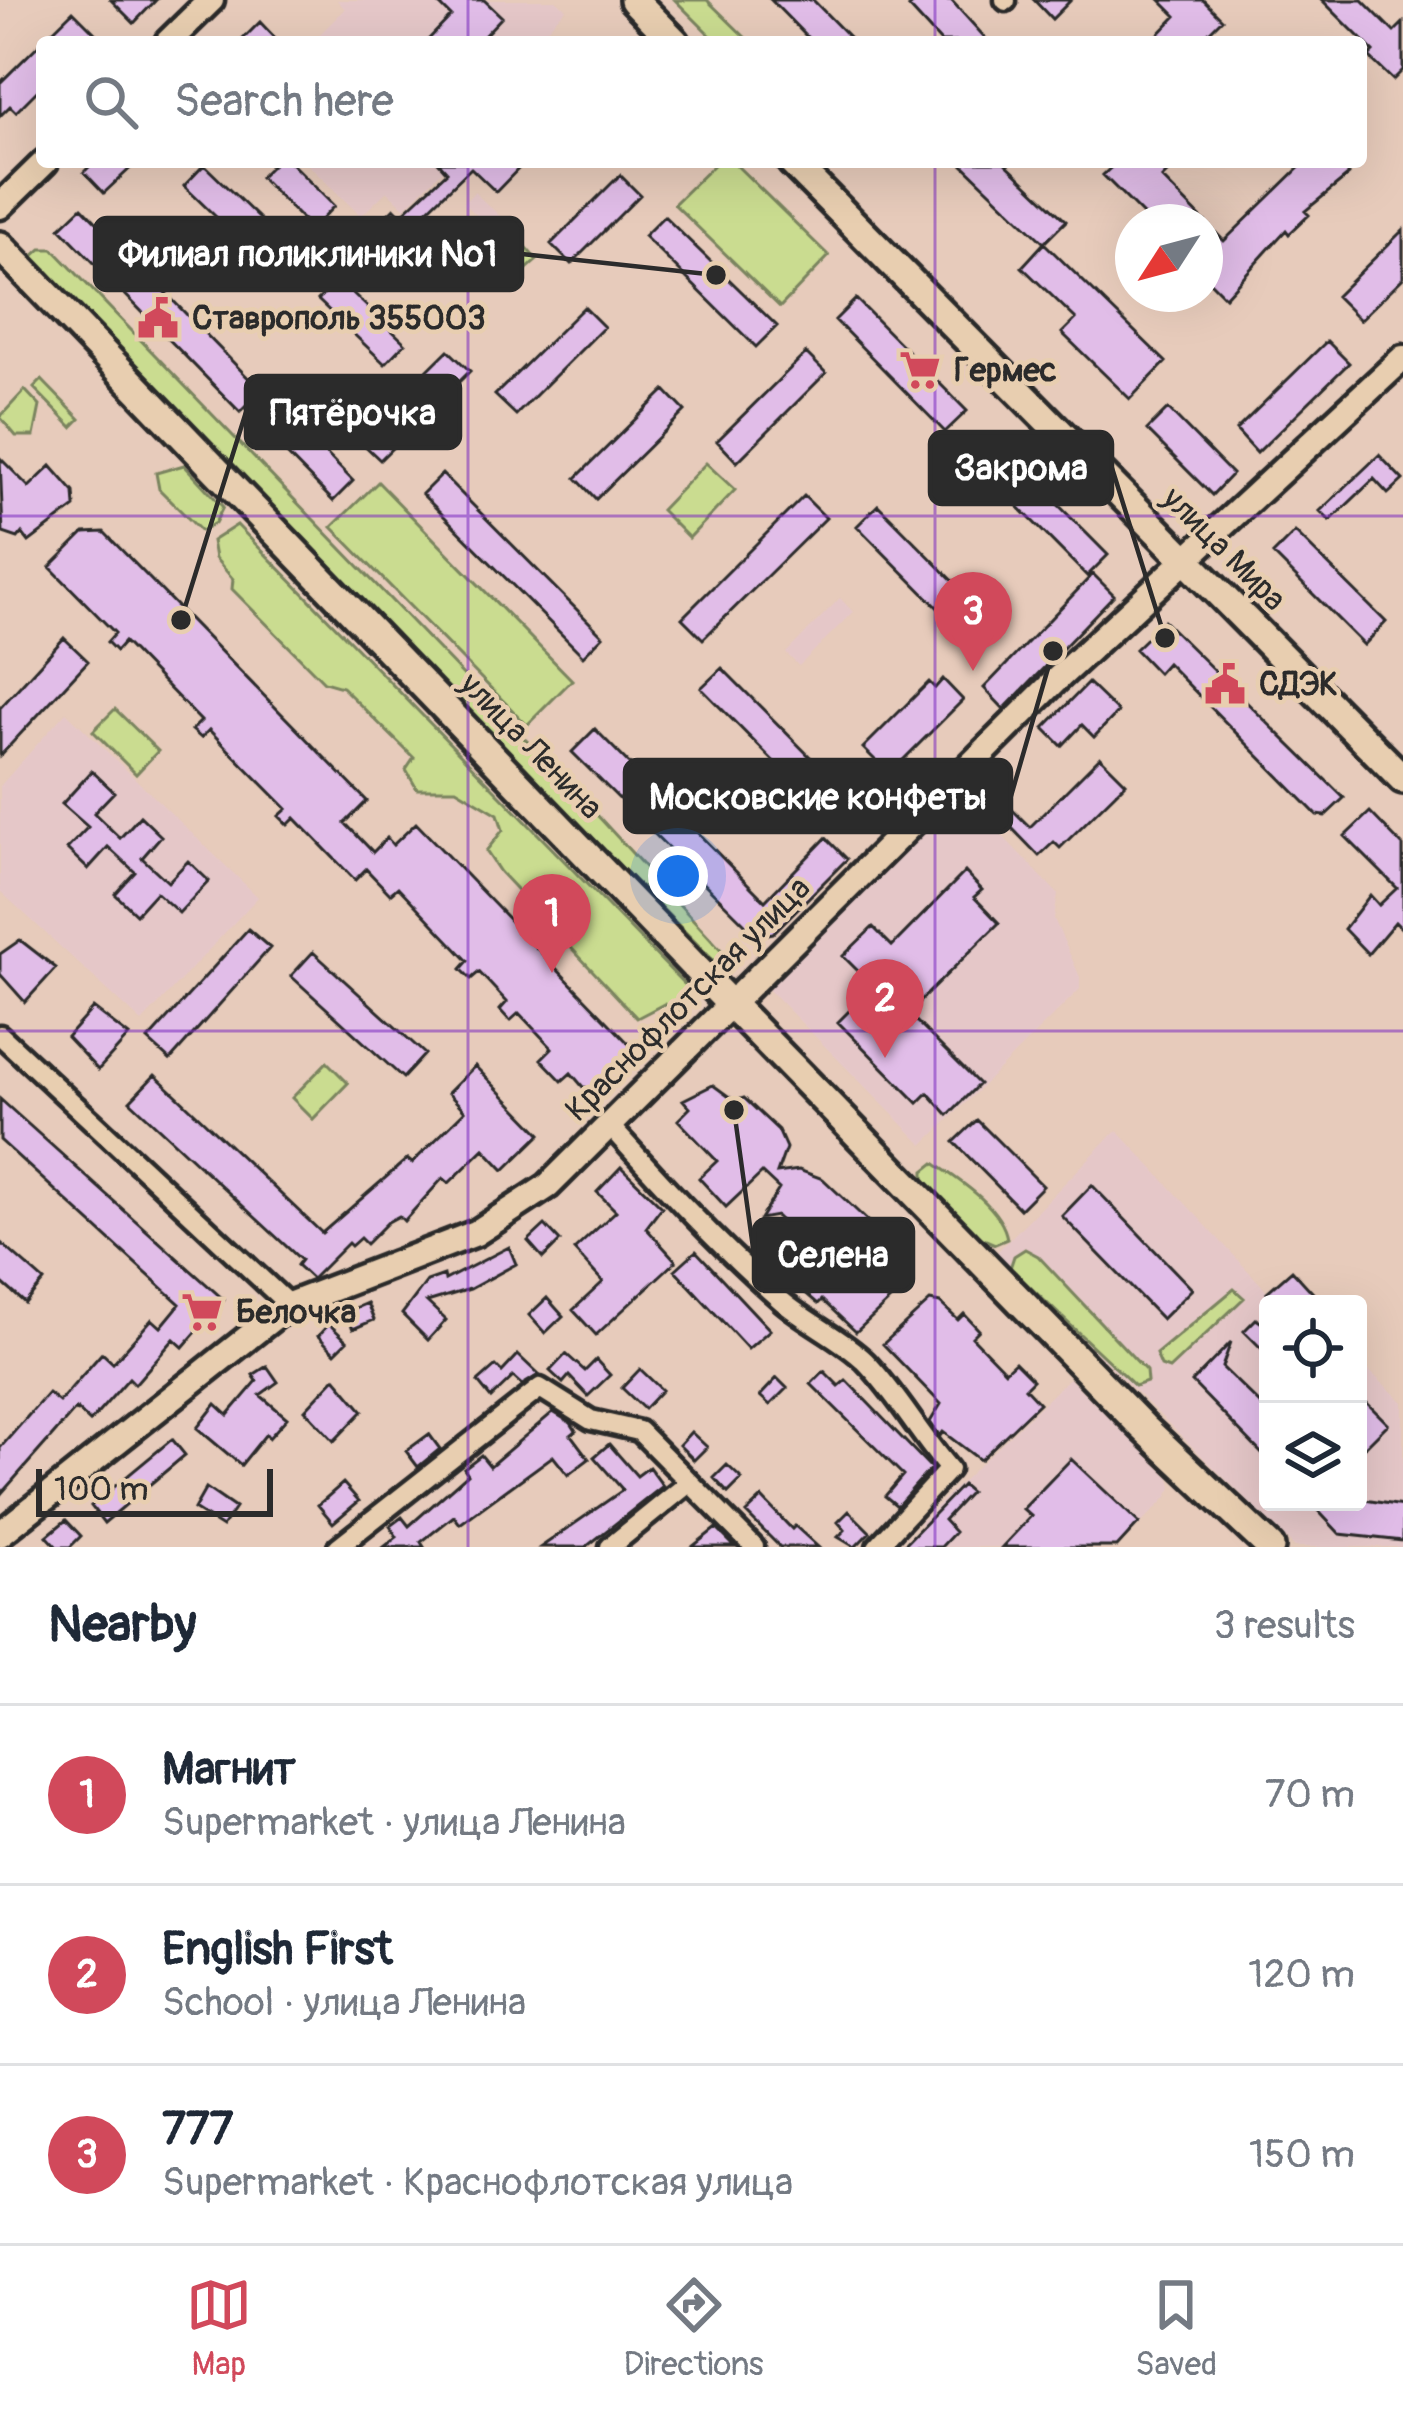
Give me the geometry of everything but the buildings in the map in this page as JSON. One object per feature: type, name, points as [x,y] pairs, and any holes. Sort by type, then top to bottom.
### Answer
[{"type":"main road","points":[[634,0],[669,36]]},
{"type":"main road","name":"улица Мира","points":[[798,168],[1403,779]]},
{"type":"main road","name":"улица Ленина","points":[[0,246],[729,1003],[1143,1426],[1270,1547]]},
{"type":"street","points":[[174,36],[212,0]]},
{"type":"street","points":[[0,206],[39,168]]},
{"type":"street","name":"Краснофлотская улица","points":[[0,1534],[290,1305],[508,1215],[548,1186],[1184,559],[1403,358]]},
{"type":"street","points":[[0,1035],[290,1305]]},
{"type":"street","points":[[609,1125],[777,1296],[860,1356],[908,1408],[914,1428],[949,1469],[877,1547]]},
{"type":"street","points":[[338,1547],[540,1388],[591,1420],[639,1431],[754,1547]]},
{"type":"street","points":[[610,1547],[689,1483]]},
{"type":"shaded area","points":[[337,0],[556,0],[566,9],[540,36],[318,36],[345,9]]},
{"type":"shaded area","points":[[311,168],[445,168],[405,208],[387,191],[361,216]]},
{"type":"shaded area","points":[[474,192],[502,218],[486,243],[476,233],[485,223],[464,203]]},
{"type":"shaded area","points":[[840,598],[853,612],[799,666],[786,653]]},
{"type":"shaded area","points":[[66,712],[258,897],[142,1022],[0,891],[0,786]]},
{"type":"shaded area","points":[[958,789],[1058,894],[1054,919],[1080,977],[1080,989],[923,1145],[765,986]]},
{"type":"shaded area","points":[[1117,1130],[1267,1291],[1292,1270],[1315,1295],[1259,1295],[1259,1511],[1367,1511],[1367,1369],[1403,1402],[1403,1547],[1295,1547],[995,1254]]},
{"type":"shaded area","points":[[1069,1378],[1170,1478],[1172,1488],[1166,1498],[1118,1547],[943,1547],[919,1523]]},
{"type":"green space","points":[[675,0],[707,0],[744,36],[711,36]]},
{"type":"green space","points":[[711,168],[739,168],[829,256],[780,307],[674,204]]},
{"type":"green space","points":[[520,241],[537,260],[503,290],[486,271]]},
{"type":"green space","points":[[41,249],[53,249],[574,790],[735,965],[728,969],[715,962],[40,278],[31,258]]},
{"type":"green space","points":[[42,380],[80,419],[72,427],[34,388]]},
{"type":"green space","points":[[25,390],[40,406],[34,436],[16,436],[0,417]]},
{"type":"green space","points":[[706,463],[735,490],[689,538],[661,510]]},
{"type":"green space","points":[[184,465],[223,507],[215,523],[201,531],[159,489],[156,473]]},
{"type":"green space","points":[[378,482],[572,680],[527,725],[332,527]]},
{"type":"green space","points":[[237,525],[685,985],[693,996],[679,1011],[664,1004],[637,1018],[500,872],[486,851],[503,830],[498,814],[456,789],[417,789],[406,770],[414,758],[342,687],[324,682],[232,589],[233,579],[215,558],[212,541]]},
{"type":"green space","points":[[115,709],[158,751],[136,774],[93,731]]},
{"type":"green space","points":[[327,1062],[348,1083],[313,1119],[292,1098]]},
{"type":"green space","points":[[934,1163],[988,1205],[1007,1239],[995,1244],[981,1238],[924,1181],[924,1171]]},
{"type":"green space","points":[[1025,1249],[1038,1256],[1146,1371],[1147,1382],[1135,1386],[1010,1268],[1014,1256]]},
{"type":"green space","points":[[1234,1289],[1244,1298],[1169,1369],[1161,1366],[1156,1354]]},
{"type":"place","name":"Филиал поликлиники №1","points":[[716,275]]},
{"type":"place","name":"Ставрополь 355003","points":[[158,318]]},
{"type":"place","name":"Гермес","points":[[920,370]]},
{"type":"place","name":"Пятёрочка","points":[[181,620]]},
{"type":"place","name":"Закрома","points":[[1165,638]]},
{"type":"place","name":"Московские конфеты","points":[[1053,651]]},
{"type":"place","name":"777","points":[[973,671]]},
{"type":"place","name":"СДЭК","points":[[1225,684]]},
{"type":"place","name":"Магнит","points":[[552,973]]},
{"type":"place","name":"English First","points":[[885,1058]]},
{"type":"place","name":"Селена","points":[[734,1110]]},
{"type":"place","name":"Белочка","points":[[202,1312]]}]
